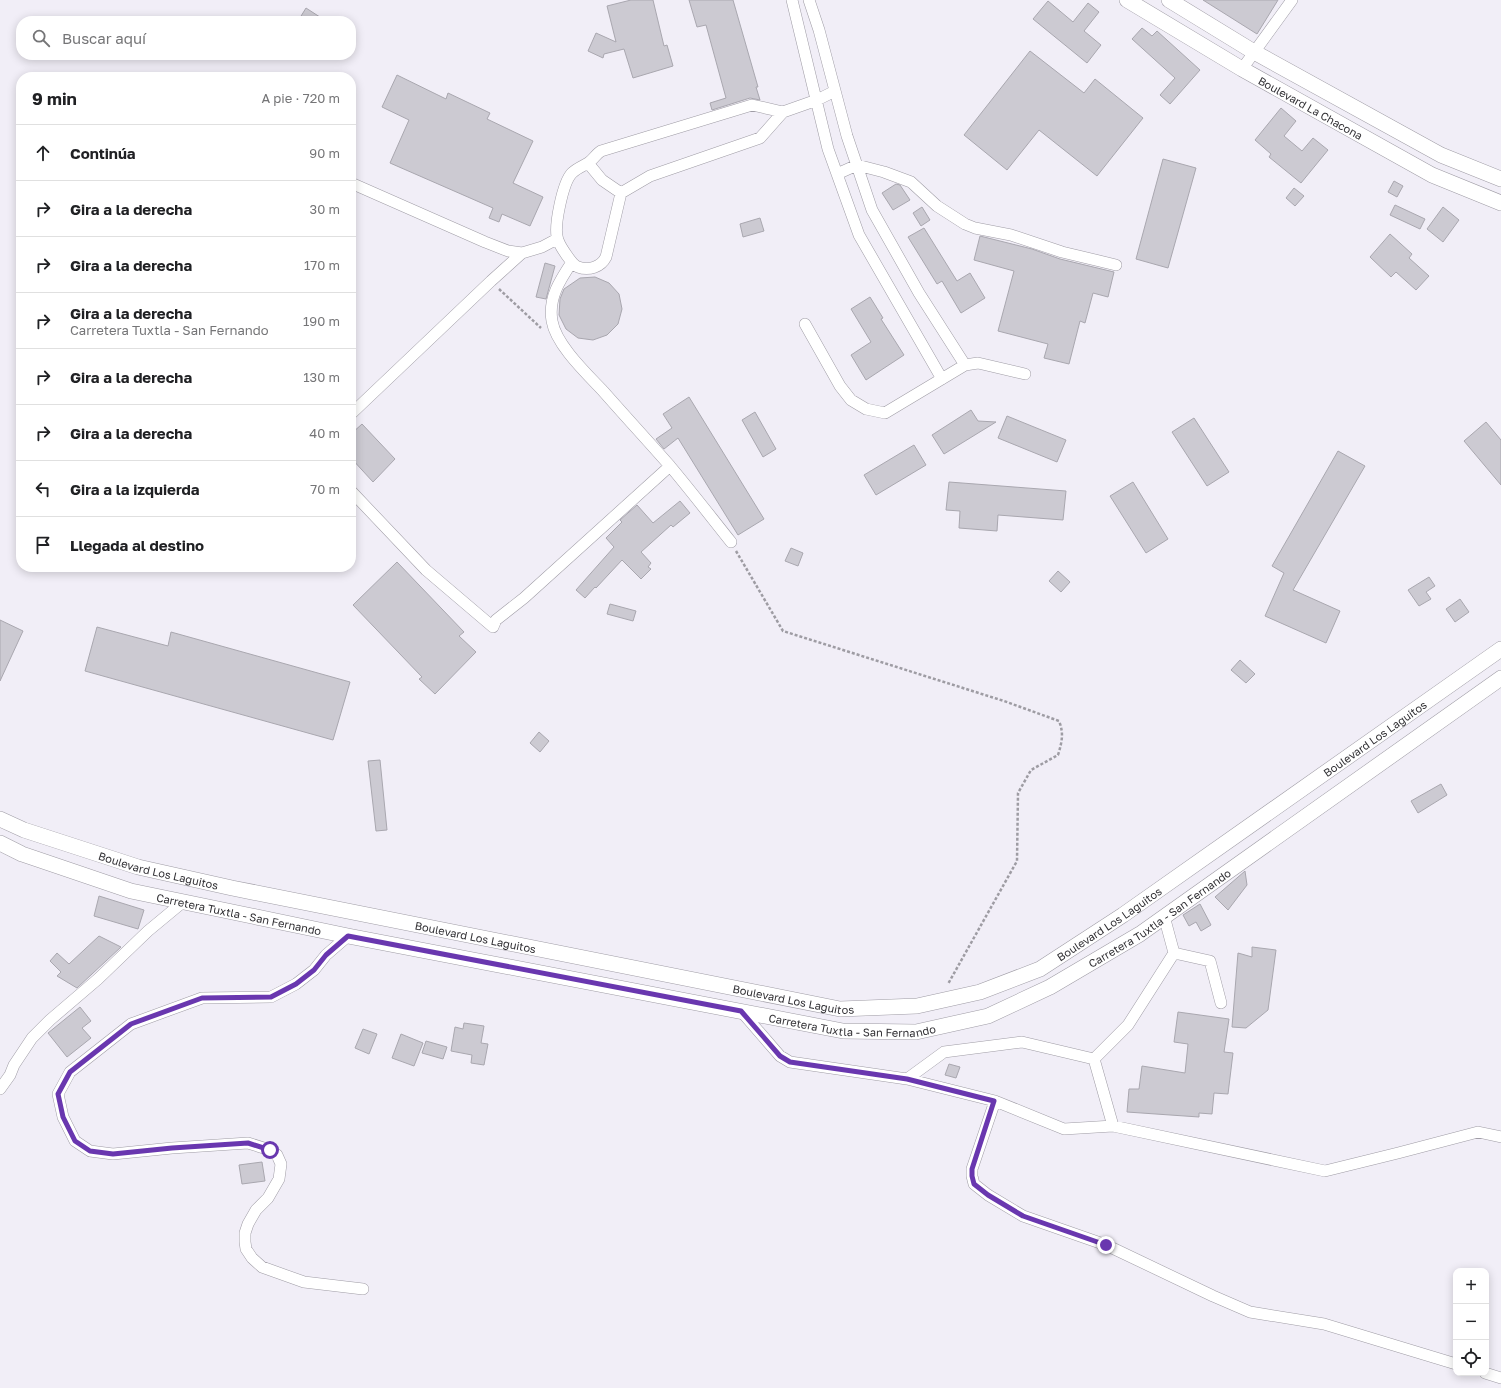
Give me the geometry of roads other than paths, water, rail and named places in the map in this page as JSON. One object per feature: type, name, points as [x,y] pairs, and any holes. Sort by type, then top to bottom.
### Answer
[{"type":"main road","name":"Boulevard La Chacona","points":[[1127,0],[1242,69],[1432,175],[1501,203]]},
{"type":"main road","name":"Boulevard La Chacona","points":[[1169,0],[1254,52],[1442,155],[1501,179]]},
{"type":"main road","name":"Boulevard Los Laguitos","points":[[0,819],[24,830],[138,868],[262,894],[840,1009],[917,1006],[980,992],[1040,969],[1123,915],[1501,648]]},
{"type":"main road","name":"Carretera Tuxtla - San Fernando","points":[[0,843],[22,854],[131,891],[183,902],[257,916],[348,936],[843,1031],[916,1032],[988,1016],[1050,987],[1140,934],[1501,678]]},
{"type":"main road","points":[[257,916],[262,894]]},
{"type":"street","points":[[792,0],[828,149],[859,236],[942,379]]},
{"type":"street","points":[[809,0],[819,30],[847,136],[872,210],[919,293],[965,365]]},
{"type":"street","points":[[1242,69],[1292,0]]},
{"type":"street","points":[[783,112],[752,105],[602,151],[594,156],[588,163],[580,166],[571,173],[565,188],[557,221],[557,239],[572,262],[578,267],[594,268],[600,266],[606,257],[621,193],[650,176],[760,138],[783,112],[817,100],[835,91]]},
{"type":"street","points":[[588,163],[602,180],[621,193]]},
{"type":"street","points":[[837,174],[857,165],[884,172],[911,182],[936,206],[965,224],[975,228],[1010,235],[1062,252],[1116,265]]},
{"type":"street","points":[[356,185],[508,251],[522,253],[542,247],[557,239]]},
{"type":"street","points":[[356,409],[522,253]]},
{"type":"street","points":[[572,262],[559,281],[554,294],[551,308],[552,321],[556,333],[574,358],[670,466],[731,542]]},
{"type":"street","points":[[806,324],[840,386],[851,400],[866,409],[885,413],[965,365],[978,363],[1025,374]]},
{"type":"street","points":[[356,496],[426,570],[493,627],[496,620],[524,598],[670,466]]},
{"type":"street","points":[[0,1088],[10,1075],[14,1065],[32,1038],[50,1020],[98,979],[148,931],[183,902]]},
{"type":"street","points":[[1094,1059],[1128,1025],[1174,953],[1164,916]]},
{"type":"street","points":[[348,936],[326,955],[314,970],[296,984],[271,997],[202,998],[131,1024],[70,1072],[58,1094],[63,1117],[75,1141],[90,1151],[113,1154],[248,1143],[270,1150],[277,1155],[281,1164],[279,1179],[268,1198],[256,1210],[248,1224],[245,1233],[245,1242],[246,1249],[252,1258],[262,1267],[304,1282],[363,1289]]},
{"type":"street","points":[[1174,953],[1210,961],[1221,1003]]},
{"type":"street","points":[[741,1011],[780,1056],[790,1062],[907,1079],[994,1101],[1064,1129],[1113,1126],[1325,1171],[1398,1154],[1478,1132],[1501,1137]]},
{"type":"street","points":[[907,1079],[944,1052],[1022,1042],[1094,1059]]},
{"type":"street","points":[[1094,1059],[1113,1126]]},
{"type":"street","points":[[994,1101],[972,1169],[974,1184],[983,1192],[1023,1216],[1106,1245],[1250,1312],[1324,1324],[1453,1363]]},
{"type":"street","points":[[1489,1374],[1501,1378]]}]
